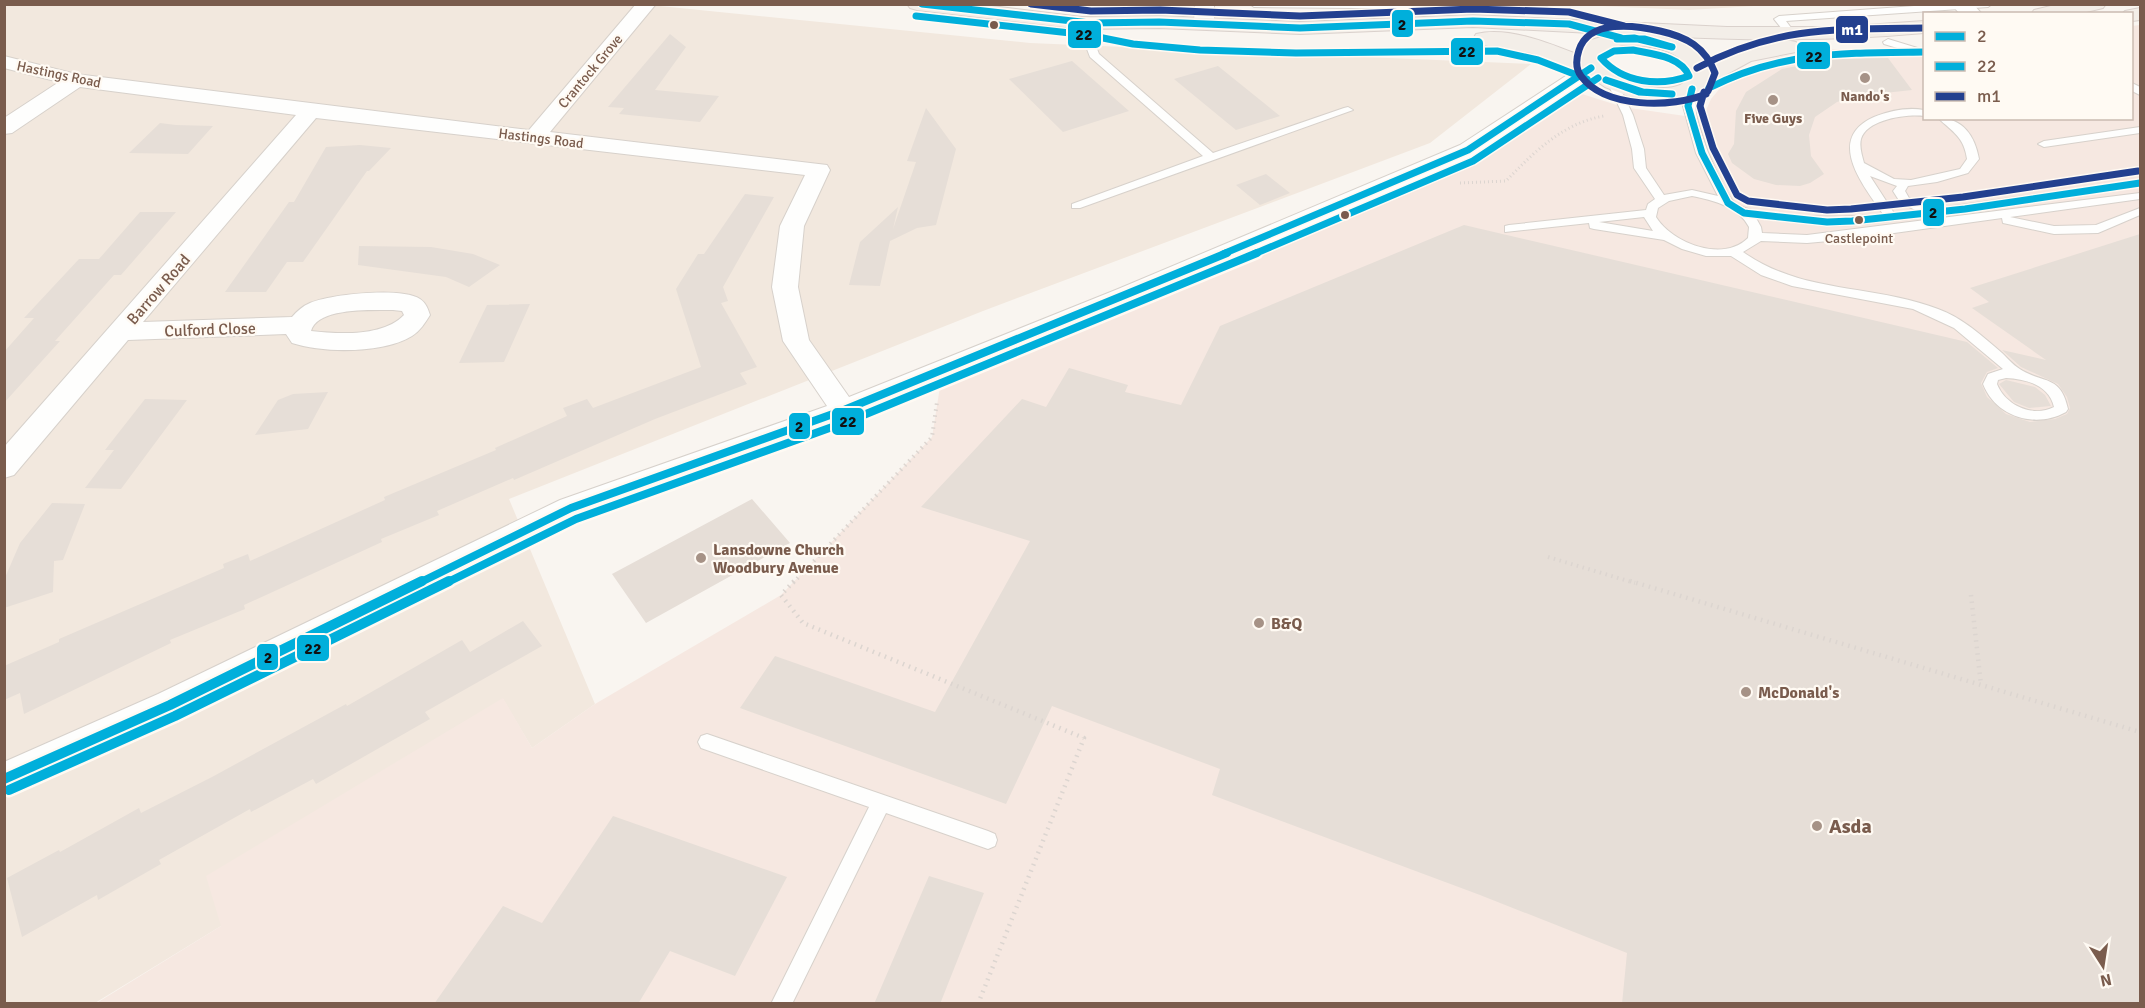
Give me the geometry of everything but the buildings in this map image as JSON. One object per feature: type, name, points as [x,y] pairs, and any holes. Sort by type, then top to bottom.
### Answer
[{"type":"main road","points":[[917,4],[1086,23],[1134,32],[1249,41],[1498,39],[1541,48],[1629,89],[1655,94],[1679,93],[1730,63],[1762,51],[1798,46],[1923,40]]},
{"type":"main road","points":[[2052,12],[2096,4]]},
{"type":"main road","points":[[1086,23],[1205,14],[1299,28],[1473,21],[1569,24],[1677,32],[1872,32],[1923,27]]},
{"type":"main road","points":[[1569,24],[1621,38],[1646,39],[1669,45],[1689,55],[1702,70],[1697,84]]},
{"type":"main road","points":[[1646,39],[1677,32]]},
{"type":"main road","points":[[1602,76],[1587,60],[1589,52],[1595,45],[1621,38]]},
{"type":"street","name":"Crantock Grove","points":[[534,137],[647,4]]},
{"type":"street","name":"Hastings Road","points":[[4,62],[76,80],[311,111],[819,170],[792,226],[785,287],[796,341],[844,410]]},
{"type":"street","points":[[4,779],[170,705],[571,508],[844,410],[1127,295],[1468,150],[1602,76]]},
{"type":"street","points":[[4,128],[76,80]]},
{"type":"street","name":"Barrow Road","points":[[4,467],[311,111]]},
{"type":"street","name":"Culford Close","points":[[120,333],[299,325]]},
{"type":"lane","points":[[1254,4],[1471,6],[1547,10]]},
{"type":"lane","points":[[1790,33],[1779,19],[1966,8],[1988,4]]},
{"type":"lane","points":[[1086,23],[1094,56],[1211,157]]},
{"type":"lane","points":[[1888,42],[1923,53]]},
{"type":"lane","points":[[1602,76],[1628,115],[1638,149],[1640,168],[1660,198]]},
{"type":"lane","points":[[1697,84],[1688,106],[1702,153],[1728,203]]},
{"type":"lane","points":[[1076,206],[1348,110]]},
{"type":"lane","points":[[1891,217],[1858,164],[1853,143],[1857,134],[1868,122],[1895,113],[1923,113]]},
{"type":"lane","points":[[1858,164],[1882,178],[1905,183],[1937,179],[1964,171],[1973,159],[1972,144],[1957,127],[1946,120]]},
{"type":"lane","points":[[2044,144],[2140,130]]},
{"type":"lane","points":[[1905,183],[1899,191],[1904,200],[1929,212]]},
{"type":"lane","points":[[1744,213],[1827,222],[1965,209],[2140,183]]},
{"type":"lane","points":[[1755,239],[1756,231],[1744,213],[1728,203],[1692,193],[1660,198],[1653,204],[1649,213],[1652,223],[1664,236],[1679,245],[1698,251],[1717,253],[1734,252],[1746,248],[1760,237],[1807,239],[1851,235],[2140,196]]},
{"type":"lane","points":[[1996,217],[2055,230],[2098,229],[2140,211]]},
{"type":"lane","points":[[1509,229],[1649,213]]},
{"type":"lane","points":[[1576,222],[1664,236]]},
{"type":"lane","points":[[1734,252],[1774,277],[1802,285],[1877,296],[1938,313],[1965,330],[2017,373],[2047,385],[2061,401],[2061,409],[2052,415],[2029,415],[2006,405],[1997,398],[1991,390],[1990,380],[2000,374],[2017,373]]},
{"type":"lane","points":[[707,742],[988,840]]},
{"type":"lane","points":[[781,1004],[880,803]]},
{"type":"path","points":[[1451,183],[1506,181],[1519,167],[1566,128],[1594,117],[1628,115]]},
{"type":"path","points":[[943,368],[932,437],[781,595],[803,623],[1084,738],[978,1004]]},
{"type":"path","points":[[1548,557],[2140,732]]},
{"type":"path","points":[[1971,595],[1981,685]]},
{"type":"shaded area","points":[[640,4],[1030,43],[1531,64],[1430,143],[983,311],[509,499],[595,704],[532,748],[503,699],[221,926],[95,1003],[5,1004],[5,5]]},
{"type":"shaded area","points":[[1770,4],[1689,10],[1579,5]]},
{"type":"shaded area","points":[[2140,25],[2140,1003],[95,1004],[221,926],[206,876],[503,698],[532,748],[595,704],[781,595],[932,437],[943,368],[1468,150],[1560,87],[1623,107],[1692,117],[1704,115],[1711,99],[1721,87],[1736,74],[1758,63],[1782,56],[1833,49],[1923,49],[1923,120],[2133,120],[2133,26]]},
{"type":"transit line","name":"2","points":[[922,4],[1090,23],[1159,22],[1300,28],[1473,21],[1569,24],[1621,38]]},
{"type":"transit line","name":"m1","points":[[1031,4],[1091,11],[1160,10],[1300,16],[1473,9],[1569,12],[1624,26]]},
{"type":"transit line","name":"22","points":[[916,16],[1088,35],[1133,44],[1200,50],[1296,53],[1497,51],[1538,60],[1587,79]]},
{"type":"transit line","name":"m1","points":[[1706,94],[1688,102],[1665,105],[1616,98],[1596,89],[1581,76],[1575,61],[1581,43],[1596,31],[1617,26],[1643,27],[1669,33],[1692,43],[1709,57],[1715,73],[1708,91]]},
{"type":"transit line","name":"m1","points":[[1697,68],[1751,43],[1807,32],[1923,28]]},
{"type":"transit line","name":"2","points":[[1617,39],[1634,38],[1672,47]]},
{"type":"transit line","name":"2","points":[[1617,39],[1645,39],[1672,47]]},
{"type":"transit line","name":"22","points":[[1633,50],[1674,61],[1682,65],[1689,76],[1667,82],[1642,81],[1618,73],[1601,58],[1614,51],[1633,50]]},
{"type":"transit line","name":"22","points":[[1709,88],[1734,75],[1787,60],[1841,54],[1923,52]]},
{"type":"transit line","name":"2","points":[[4,779],[170,705],[571,508],[844,410],[1127,295],[1468,150],[1591,68]]},
{"type":"transit line","name":"22","points":[[9,790],[175,716],[576,519],[849,421],[1132,306],[1473,161],[1598,78]]},
{"type":"transit line","name":"2","points":[[1606,80],[1643,92],[1672,94]]},
{"type":"transit line","name":"2","points":[[1606,80],[1639,92],[1672,94]]},
{"type":"transit line","name":"2","points":[[1692,89],[1688,106],[1702,153],[1728,203]]},
{"type":"transit line","name":"m1","points":[[1704,92],[1700,106],[1713,148],[1737,195],[1748,201],[1827,210],[1851,209],[1963,197],[2138,171]]},
{"type":"transit line","name":"2","points":[[1728,203],[1744,213],[1827,222],[1852,221],[1965,209],[2140,183]]},
{"type":"place","name":"Nando's","points":[[1865,78]]},
{"type":"place","name":"Five Guys","points":[[1773,100]]},
{"type":"place","name":"Castlepoint","points":[[1859,220]]},
{"type":"place","name":"Lansdowne Church Woodbury Avenue","points":[[701,558]]},
{"type":"place","name":"B&Q","points":[[1259,623]]},
{"type":"place","name":"McDonald's","points":[[1746,692]]},
{"type":"place","name":"Asda","points":[[1817,826]]}]
